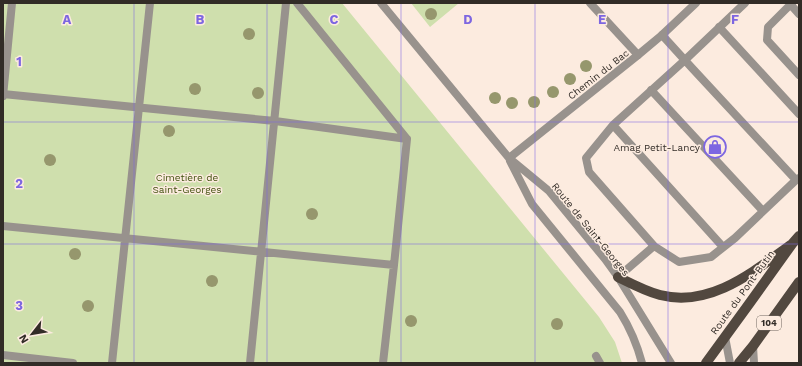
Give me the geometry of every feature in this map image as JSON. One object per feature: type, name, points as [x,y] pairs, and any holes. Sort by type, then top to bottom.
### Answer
[{"type":"main road","points":[[618,277],[641,289],[662,296],[698,296],[711,293],[750,274],[796,240]]},
{"type":"main road","name":"Route du Pont-Butin","points":[[706,363],[796,240]]},
{"type":"main road","name":"104","points":[[739,363],[799,282]]},
{"type":"street","points":[[12,3],[3,95],[275,121],[407,139]]},
{"type":"street","points":[[112,363],[150,3]]},
{"type":"street","points":[[250,363],[286,3]]},
{"type":"street","points":[[297,3],[407,139],[383,363]]},
{"type":"street","name":"Route de Saint-Georges","points":[[381,3],[509,158],[549,191],[618,277],[671,363]]},
{"type":"street","points":[[590,3],[638,55]]},
{"type":"street","name":"Chemin du Bac","points":[[509,158],[638,55],[696,3]]},
{"type":"street","points":[[662,35],[685,60],[798,179],[735,238],[723,247],[710,256],[679,262],[654,246],[589,172],[586,158],[613,125],[685,60],[745,3]]},
{"type":"street","points":[[799,14],[791,4],[768,27],[767,40],[799,75]]},
{"type":"street","points":[[719,27],[799,114]]},
{"type":"street","points":[[651,90],[763,211]]},
{"type":"street","points":[[613,125],[723,247]]},
{"type":"street","name":"Route de Saint-Georges","points":[[509,158],[532,204],[611,301],[624,320],[635,341],[642,363]]},
{"type":"street","points":[[3,226],[394,264]]},
{"type":"street","points":[[618,277],[654,246]]},
{"type":"street","points":[[725,337],[730,363]]},
{"type":"street","points":[[753,346],[754,363]]},
{"type":"street","points":[[3,356],[73,363]]},
{"type":"green space","name":"Cimetière de Saint-Georges","points":[[3,3],[342,3],[599,317],[615,342],[622,363],[3,363]]},
{"type":"green space","points":[[411,3],[459,3],[430,27]]},
{"type":"place","name":"Amag Petit-Lancy","points":[[715,147]]}]
